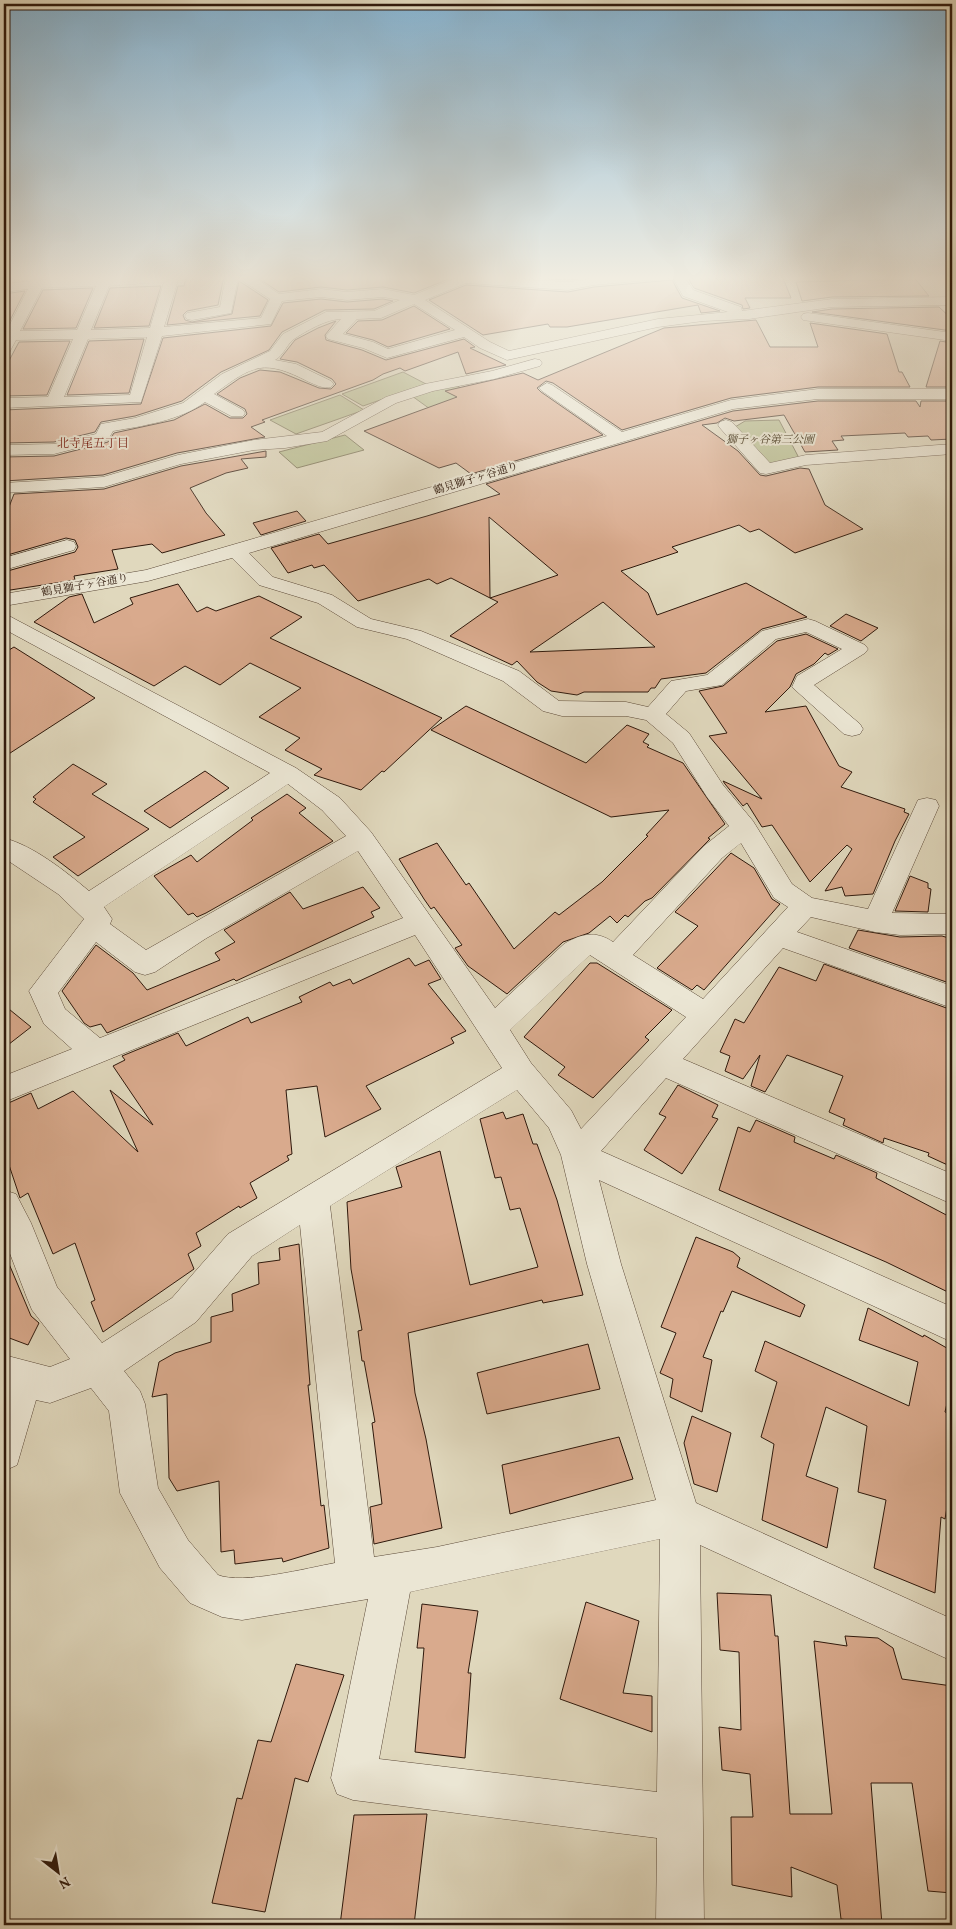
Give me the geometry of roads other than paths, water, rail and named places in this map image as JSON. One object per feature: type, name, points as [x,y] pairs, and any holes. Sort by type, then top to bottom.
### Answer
[{"type":"street","points":[[54,402],[70,366]]},
{"type":"street","points":[[4,403],[136,399],[145,366]]},
{"type":"street","points":[[4,450],[54,449],[102,437],[107,427],[137,422],[189,406],[227,377],[250,366]]},
{"type":"street","points":[[285,366],[326,384]]},
{"type":"street","points":[[4,488],[104,482],[178,460],[244,446],[327,436],[391,400],[430,387],[494,375],[524,366]]},
{"type":"street","points":[[547,388],[619,437]]},
{"type":"street","name":"鶴見獅子ヶ谷通り","points":[[4,600],[148,575],[236,551],[731,405],[792,396],[861,393],[952,394]]},
{"type":"street","points":[[204,395],[231,416],[252,408]]},
{"type":"street","points":[[726,425],[766,469],[806,460],[952,449]]},
{"type":"street","points":[[4,564],[67,546]]},
{"type":"street","points":[[236,551],[266,581],[325,599],[364,623],[414,635],[511,676],[551,706],[562,709],[626,709],[653,715],[681,738],[715,791],[744,826],[784,891],[805,906],[900,926],[952,924]]},
{"type":"street","points":[[4,621],[288,773],[331,804],[362,838],[493,1028],[520,1072],[560,1119],[577,1155],[604,1264],[680,1516],[681,1818],[684,1924]]},
{"type":"street","points":[[653,715],[678,686],[714,680],[769,635],[808,625],[858,649],[805,681],[803,687],[852,729]]},
{"type":"street","points":[[96,1052],[54,1016],[43,991],[91,915],[288,773]]},
{"type":"street","points":[[875,922],[927,806]]},
{"type":"street","points":[[615,957],[713,852],[744,826]]},
{"type":"street","points":[[4,847],[38,866],[145,964],[196,932],[362,838]]},
{"type":"street","points":[[577,1155],[805,906]]},
{"type":"street","points":[[4,1089],[421,922]]},
{"type":"street","points":[[779,936],[952,997]]},
{"type":"street","points":[[493,1028],[574,951],[586,944],[597,944],[705,1015]]},
{"type":"street","points":[[661,1063],[952,1189]]},
{"type":"street","points":[[4,1452],[16,1403],[15,1377],[50,1385],[74,1378],[98,1367],[184,1310],[240,1245],[250,1238],[520,1072]]},
{"type":"street","points":[[577,1155],[952,1325]]},
{"type":"street","points":[[313,1199],[375,1577],[352,1778],[681,1818]]},
{"type":"street","points":[[4,1205],[20,1234],[44,1298],[127,1404],[139,1493],[174,1554],[204,1589],[222,1596],[242,1599],[437,1567],[642,1522],[680,1516],[952,1640]]},
{"type":"district","name":"北寺尾五丁目","points":[[93,444]]},
{"type":"park label","name":"獅子ヶ谷第三公園","points":[[770,440]]}]
